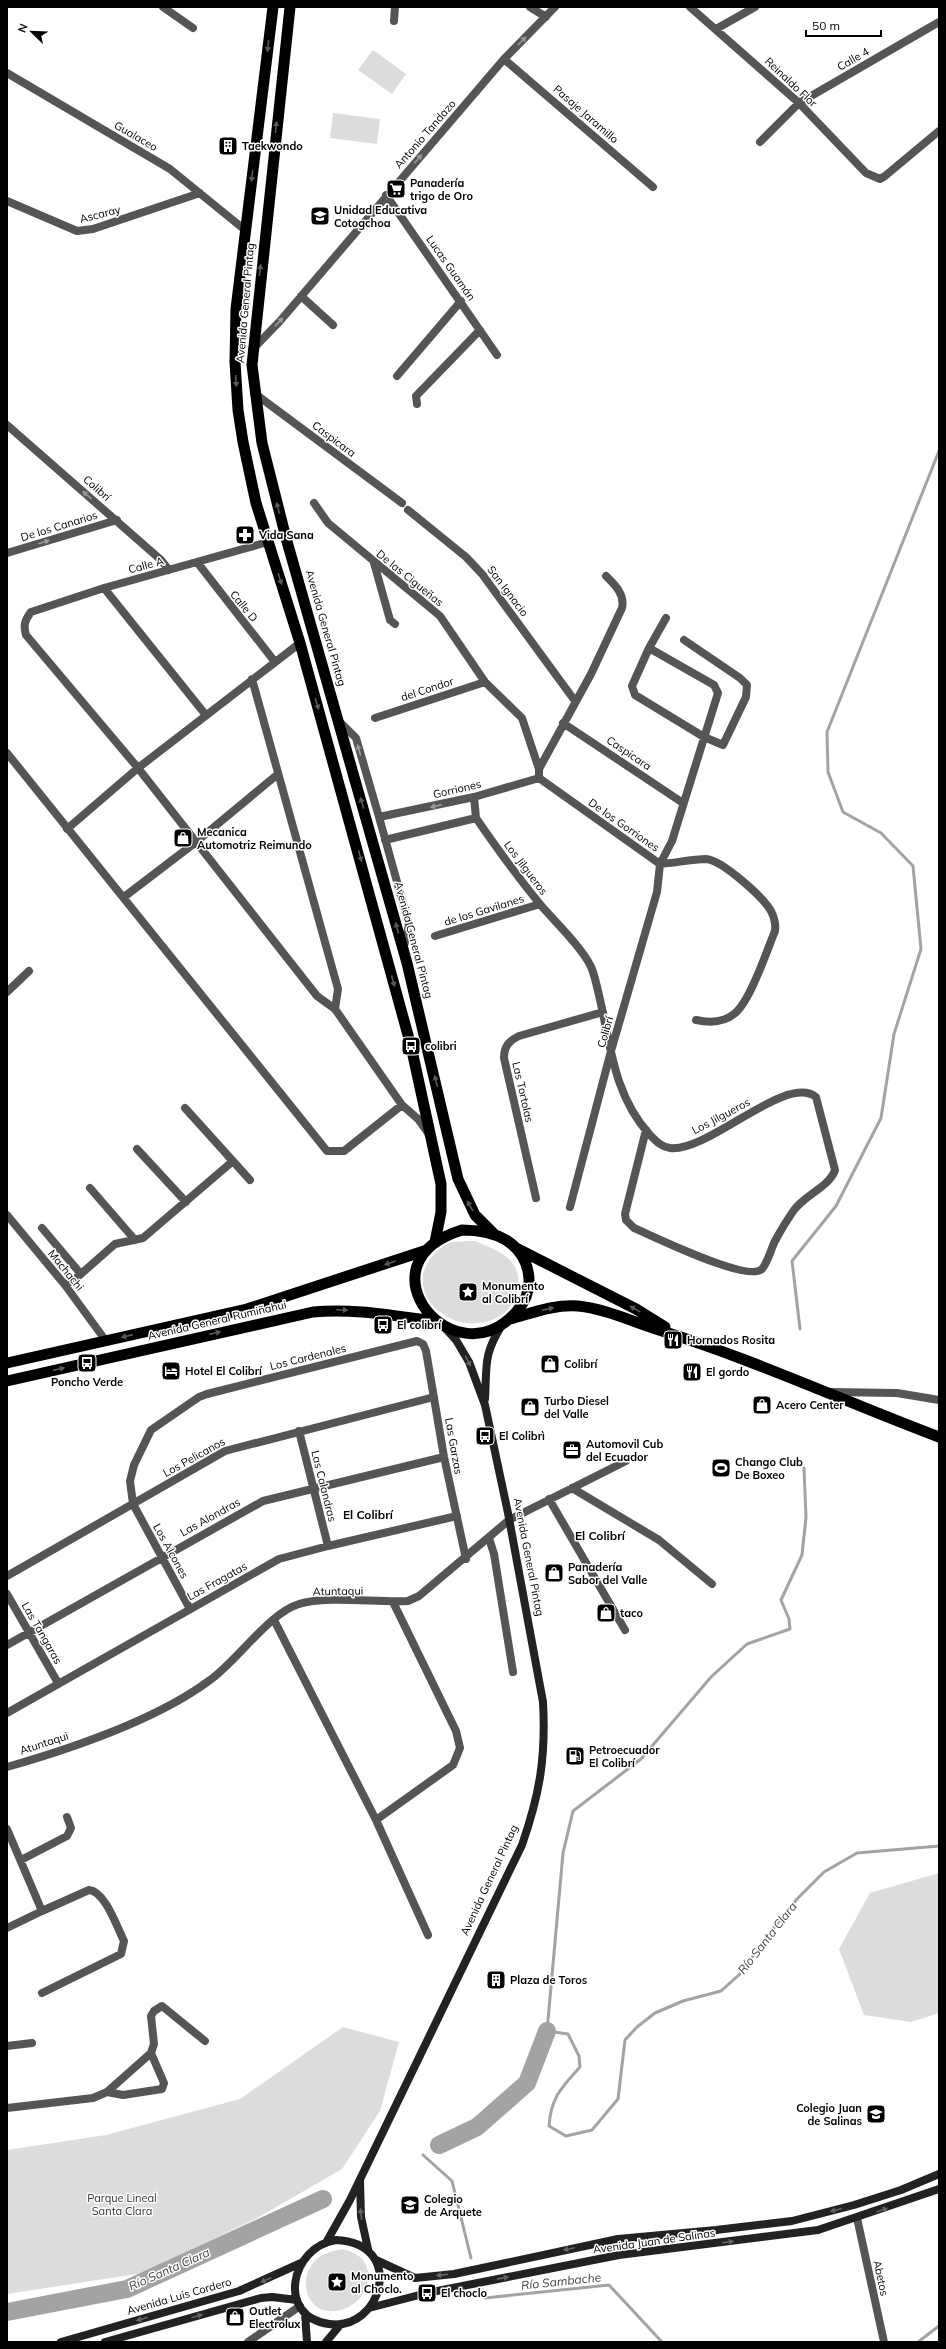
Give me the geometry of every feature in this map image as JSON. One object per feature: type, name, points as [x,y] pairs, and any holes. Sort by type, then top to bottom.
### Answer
[{"type":"highway","name":"Avenida General Pintag","points":[[273,7],[236,309],[236,380],[243,442],[268,542],[300,643],[354,832],[411,1046],[441,1194],[441,1212],[431,1246]]},
{"type":"highway","name":"Avenida General Pintag","points":[[290,7],[252,350],[254,393],[269,475],[404,950],[437,1083],[458,1179],[472,1210],[495,1235]]},
{"type":"highway","points":[[681,1337],[636,1309],[515,1247],[495,1235],[479,1230],[462,1230],[446,1235],[431,1246],[418,1265],[415,1288],[423,1307],[435,1321],[446,1329],[476,1332],[558,1307],[577,1306],[605,1312],[681,1337],[939,1437]]},
{"type":"highway","name":"Avenida General Rumiñahui","points":[[7,1363],[279,1300],[431,1246]]},
{"type":"highway","points":[[506,1322],[524,1300],[530,1277],[527,1265],[515,1247]]},
{"type":"highway","name":"Avenida General Rumiñahui","points":[[7,1381],[313,1312],[351,1310],[435,1321]]},
{"type":"main road","name":"Avenida General Pintag","points":[[485,1405],[487,1354],[491,1342],[506,1322]]},
{"type":"main road","name":"Avenida General Pintag","points":[[327,2241],[360,2178],[522,1845],[540,1784],[545,1732],[543,1702],[509,1520],[485,1405],[469,1362],[456,1340],[446,1329]]},
{"type":"main road","name":"Avenida General Pintag","points":[[360,2178],[361,2217],[368,2249]]},
{"type":"main road","name":"Avenida Juan de Salinas","points":[[376,2260],[415,2278],[454,2274],[618,2239],[716,2230],[792,2220],[854,2206],[938,2178]]},
{"type":"main road","name":"Avenida Juan de Salinas","points":[[369,2308],[427,2293],[619,2255],[818,2230],[939,2189]]},
{"type":"main road","points":[[347,2240],[368,2249],[376,2260],[380,2278],[378,2289],[369,2308],[352,2321],[341,2324],[320,2323],[306,2314],[298,2303],[295,2288],[296,2275],[301,2263],[316,2247],[327,2241],[347,2240]]},
{"type":"main road","name":"Avenida Luis Cordero","points":[[61,2342],[239,2290],[301,2263]]},
{"type":"main road","points":[[106,2342],[261,2298],[272,2297],[298,2303]]},
{"type":"main road","points":[[306,2314],[307,2342]]},
{"type":"main road","points":[[326,2342],[341,2324]]},
{"type":"street","points":[[163,7],[192,28]]},
{"type":"street","points":[[394,21],[395,7]]},
{"type":"street","points":[[530,7],[546,17]]},
{"type":"street","name":"Antonio Tandazo","points":[[252,350],[301,296],[504,59],[555,7]]},
{"type":"street","name":"Reinaldo Flor","points":[[690,7],[799,103],[866,173],[874,177],[880,179],[885,176],[939,131]]},
{"type":"street","points":[[716,29],[755,7]]},
{"type":"street","name":"Calle 4","points":[[760,142],[799,103],[939,22]]},
{"type":"street","name":"Pasaje Jaramillo","points":[[504,59],[653,187]]},
{"type":"street","name":"Gualaceo","points":[[7,73],[170,169],[245,230]]},
{"type":"street","name":"Ascaray","points":[[7,201],[77,231],[93,229],[200,193]]},
{"type":"street","name":"Lucas Guamán","points":[[386,195],[461,301],[497,355]]},
{"type":"street","points":[[301,296],[332,325]]},
{"type":"street","points":[[397,376],[461,301]]},
{"type":"street","points":[[417,404],[416,396],[480,330]]},
{"type":"street","name":"Caspicara","points":[[254,393],[402,503]]},
{"type":"street","name":"Colibrí","points":[[7,425],[117,520],[161,560],[169,570]]},
{"type":"street","name":"De las Cigueñas","points":[[314,503],[328,523],[374,563],[440,616],[485,682],[522,718],[539,769],[539,778]]},
{"type":"street","name":"San Ignacio","points":[[408,510],[466,557],[482,574],[575,701]]},
{"type":"street","name":"De los Canarios","points":[[9,551],[117,520]]},
{"type":"street","name":"Calle A","points":[[138,768],[26,635],[24,625],[31,612],[104,588],[268,542]]},
{"type":"street","name":"Calle D","points":[[197,562],[275,662]]},
{"type":"street","points":[[374,563],[390,620],[395,624]]},
{"type":"street","points":[[539,769],[591,674],[622,608],[623,602],[619,590],[606,576]]},
{"type":"street","points":[[104,588],[205,714]]},
{"type":"street","points":[[666,618],[632,686],[633,691],[635,695],[704,737],[723,745],[746,696],[747,685],[740,678],[684,640]]},
{"type":"street","points":[[67,829],[138,768],[205,714],[300,643]]},
{"type":"street","points":[[650,648],[716,686],[718,693],[672,841],[660,864]]},
{"type":"street","points":[[252,679],[338,989],[336,1009]]},
{"type":"street","name":"del Condor","points":[[376,718],[485,682]]},
{"type":"street","points":[[338,720],[356,738],[379,817],[409,925],[404,950]]},
{"type":"street","name":"Caspicara","points":[[563,723],[683,803]]},
{"type":"street","points":[[7,753],[327,1151],[344,1151],[402,1105]]},
{"type":"street","points":[[138,768],[318,996],[336,1009],[402,1105],[418,1119],[430,1137]]},
{"type":"street","points":[[124,897],[196,842],[278,774]]},
{"type":"street","name":"Gorriones","points":[[379,817],[474,797],[539,778]]},
{"type":"street","name":"De los Gorriones","points":[[539,778],[660,864],[707,859],[716,862],[732,872],[770,910],[776,925],[761,967],[735,1013],[723,1020],[709,1023],[696,1020]]},
{"type":"street","points":[[385,840],[476,818],[474,797]]},
{"type":"street","name":"Los Jilgueros","points":[[476,818],[540,904],[568,936],[593,970],[619,1084],[629,1106],[646,1130],[659,1144],[670,1148],[696,1143],[776,1099],[797,1092],[809,1093],[816,1097],[834,1164],[834,1175],[818,1190],[804,1198],[796,1208],[775,1241],[763,1268],[756,1272],[733,1270],[634,1228],[628,1223],[626,1214],[646,1130]]},
{"type":"street","name":"Colibrí","points":[[570,1207],[611,1051],[658,892],[660,864]]},
{"type":"street","name":"de los Gavilanes","points":[[435,936],[540,904]]},
{"type":"street","points":[[7,992],[29,971]]},
{"type":"street","name":"Las Tortolas","points":[[536,1198],[504,1058],[504,1050],[511,1040],[519,1036],[603,1012]]},
{"type":"street","points":[[185,1108],[250,1180]]},
{"type":"street","points":[[137,1149],[186,1202]]},
{"type":"street","points":[[65,1285],[114,1244],[143,1238],[233,1161]]},
{"type":"street","points":[[90,1188],[135,1240]]},
{"type":"street","name":"Machachi","points":[[7,1215],[65,1285],[106,1341]]},
{"type":"street","points":[[42,1228],[80,1273]]},
{"type":"street","name":"Las Garzas","points":[[417,1341],[425,1348],[444,1458],[466,1559]]},
{"type":"street","name":"Los Cardenales","points":[[133,1504],[131,1473],[148,1433],[199,1397],[417,1341]]},
{"type":"street","points":[[826,1392],[897,1393],[939,1400]]},
{"type":"street","name":"Los Pelicanos","points":[[7,1576],[225,1451],[434,1397]]},
{"type":"street","name":"Las Calandras","points":[[298,1431],[328,1546]]},
{"type":"street","name":"Las Alondras","points":[[7,1645],[263,1501],[444,1458]]},
{"type":"street","name":"Atuntaqui","points":[[7,1766],[108,1732],[184,1699],[228,1666],[274,1620],[292,1607],[312,1601],[393,1602],[408,1601],[419,1596],[466,1559],[509,1520],[626,1461]]},
{"type":"street","points":[[572,1488],[658,1540],[712,1584]]},
{"type":"street","points":[[549,1499],[625,1630]]},
{"type":"street","name":"Los Alcones","points":[[133,1504],[190,1609]]},
{"type":"street","name":"Las Fragatas","points":[[7,1713],[279,1559],[457,1516]]},
{"type":"street","points":[[489,1538],[494,1554],[513,1672]]},
{"type":"street","name":"Las Tangaras","points":[[7,1594],[58,1683]]},
{"type":"street","points":[[376,1820],[453,1765],[460,1748],[456,1731],[393,1602]]},
{"type":"street","points":[[274,1620],[376,1820],[428,1935]]},
{"type":"street","points":[[21,1860],[67,1836],[71,1828],[67,1817]]},
{"type":"street","points":[[7,1829],[42,1911]]},
{"type":"street","points":[[7,1928],[89,1890],[94,1891],[102,1897],[124,1941],[120,1954],[42,1993]]},
{"type":"street","points":[[7,2108],[93,2098],[107,2092],[151,2053],[154,2044],[151,2016],[154,2011],[162,2006],[205,2041]]},
{"type":"street","points":[[7,2046],[32,2043]]},
{"type":"street","points":[[107,2092],[123,2095],[162,2089],[164,2083],[151,2053]]},
{"type":"street","name":"Abetos","points":[[857,2218],[884,2342]]},
{"type":"street","points":[[248,2342],[298,2303]]},
{"type":"green space","points":[[373,50],[406,74],[392,94],[358,70]]},
{"type":"green space","points":[[333,113],[380,119],[377,144],[330,138]]},
{"type":"green space","points":[[475,1241],[501,1253],[512,1263],[518,1276],[518,1288],[516,1298],[513,1303],[501,1315],[485,1322],[468,1323],[452,1319],[438,1311],[428,1299],[423,1286],[424,1270],[433,1255],[445,1245],[453,1242]]},
{"type":"green space","points":[[939,1873],[939,2013],[911,2022],[864,2015],[839,1949],[870,1893]]},
{"type":"green space","name":"Parque Lineal Santa Clara","points":[[343,2027],[399,2042],[380,2111],[342,2169],[259,2217],[143,2273],[7,2294],[7,2150],[106,2135],[240,2099]]},
{"type":"green space","points":[[342,2249],[357,2255],[365,2264],[368,2275],[366,2287],[360,2297],[350,2306],[337,2311],[322,2310],[315,2306],[307,2293],[306,2279],[308,2272],[316,2260],[328,2253]]},
{"type":"waterway","points":[[800,1329],[792,1261],[836,1206],[881,1118],[894,1034],[921,949],[913,866],[881,833],[843,812],[828,772],[827,732],[939,451]]},
{"type":"waterway","points":[[804,1468],[806,1517],[802,1555],[781,1600],[789,1619],[790,1629],[747,1644],[711,1677],[641,1759],[573,1811],[563,1853],[547,2031],[568,2034],[579,2056],[580,2067],[558,2093],[552,2107],[549,2126],[566,2136],[592,2130],[618,2099],[625,2040],[637,2027],[655,2013],[683,2001],[721,1991],[741,1973],[765,1939],[797,1899],[824,1872],[857,1853],[939,1846]]},
{"type":"waterway","name":"Río Santa Clara","points":[[439,2145],[477,2127],[527,2083],[547,2031]]},
{"type":"waterway","points":[[423,2155],[452,2181],[471,2258]]},
{"type":"waterway","name":"Río Santa Clara","points":[[7,2312],[127,2289],[323,2199]]},
{"type":"waterway","name":"Río Sambache","points":[[485,2298],[609,2285],[662,2342]]},
{"type":"waterway","name":"Río Sambache","points":[[918,2342],[939,2326]]},
{"type":"place","name":"Taekwondo","points":[[228,146]]},
{"type":"place","name":"Panadería trigo de Oro","points":[[396,189]]},
{"type":"place","name":"Unidad Educativa Cotogchoa","points":[[320,216]]},
{"type":"place","name":"Vida Sana","points":[[245,535]]},
{"type":"place","name":"Mecanica Automotriz Reimundo","points":[[183,838]]},
{"type":"place","name":"colibri","points":[[411,1046]]},
{"type":"place","name":"Monumento al Colibrí","points":[[468,1292]]},
{"type":"place","name":"El colibrí","points":[[383,1325]]},
{"type":"place","name":"Hornados Rosita","points":[[673,1340]]},
{"type":"place","name":"Poncho Verde","points":[[87,1363]]},
{"type":"place","name":"Colibrí","points":[[550,1364]]},
{"type":"place","name":"Hotel El Colibrí","points":[[171,1371]]},
{"type":"place","name":"El gordo","points":[[692,1372]]},
{"type":"place","name":"Acero Center","points":[[762,1405]]},
{"type":"place","name":"Turbo Diesel del Valle","points":[[530,1407]]},
{"type":"place","name":"El Colibrì","points":[[485,1436]]},
{"type":"place","name":"Automovil Cub del Ecuador","points":[[572,1450]]},
{"type":"place","name":"Chango Club De Boxeo","points":[[721,1468]]},
{"type":"place","name":"Panadería Sabor del Valle","points":[[554,1573]]},
{"type":"place","name":"taco","points":[[606,1613]]},
{"type":"place","name":"Petroecuador El Colibrí","points":[[575,1756]]},
{"type":"place","name":"Plaza de Toros","points":[[496,1980]]},
{"type":"place","name":"Colegio Juan de Salinas","points":[[876,2114]]},
{"type":"place","name":"Colegio de Arquete","points":[[410,2205]]},
{"type":"place","name":"Monumento al Choclo.","points":[[337,2282]]},
{"type":"place","name":"El choclo","points":[[427,2293]]},
{"type":"place","name":"Outlet Electrolux","points":[[235,2317]]},
{"type":"district","name":"El Colibrí","points":[[368,1514]]},
{"type":"district","name":"El Colibrí","points":[[600,1535]]}]
